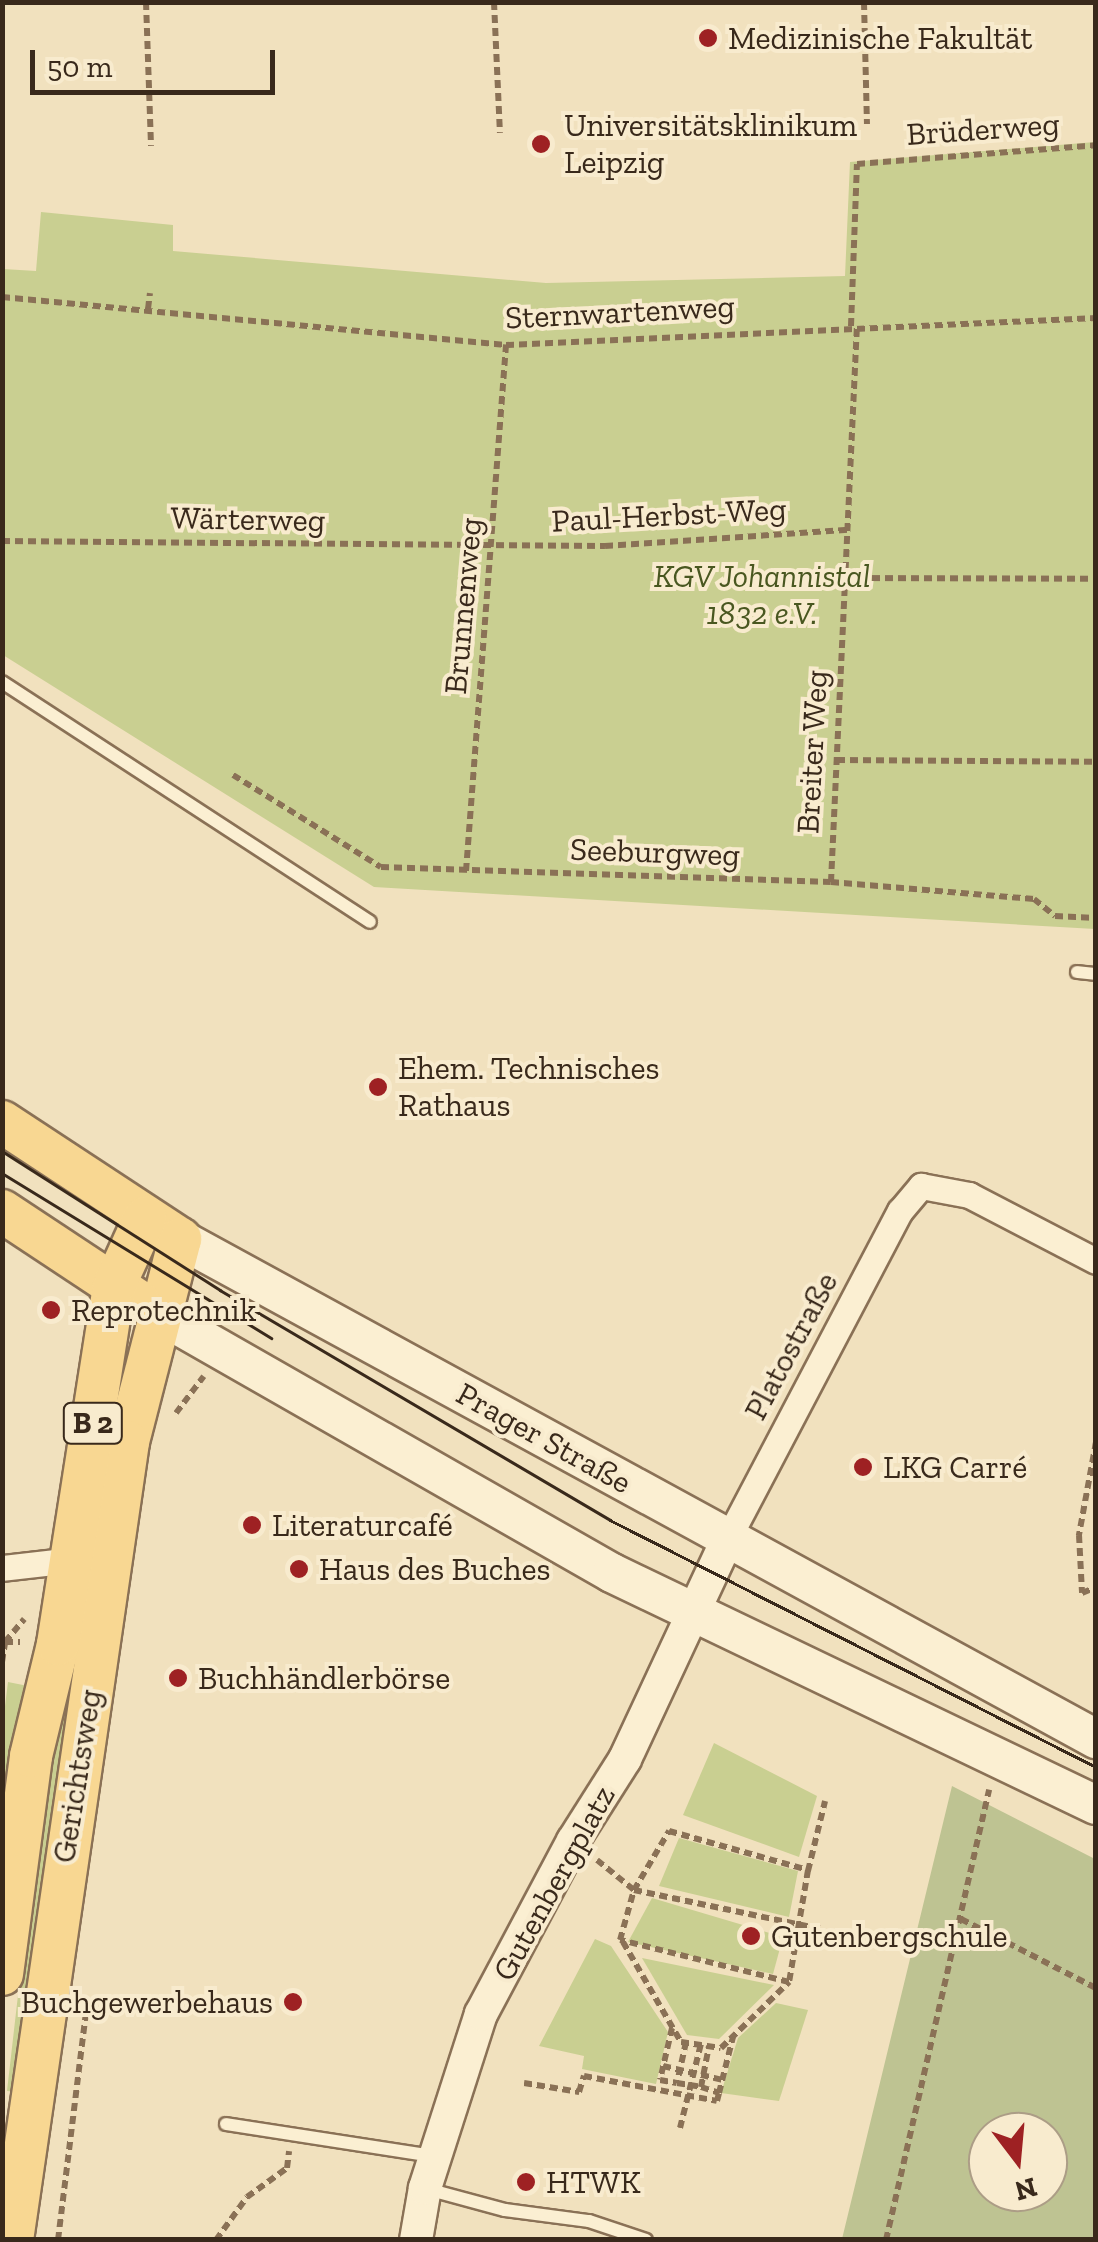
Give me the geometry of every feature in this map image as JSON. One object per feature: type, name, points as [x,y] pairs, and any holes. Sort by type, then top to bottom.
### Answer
[{"type":"main road","name":"Prager Straße","points":[[2,1122],[162,1229],[1096,1739]]},
{"type":"main road","points":[[2,1212],[160,1315],[513,1521],[693,1614],[771,1645],[1096,1805]]},
{"type":"main road","name":"B 2","points":[[114,1286],[162,1229]]},
{"type":"main road","name":"B 2","points":[[160,1315],[162,1229]]},
{"type":"main road","name":"Gerichtsweg","points":[[12,2240],[91,1564],[114,1286]]},
{"type":"main road","name":"Gerichtsweg","points":[[2,1974],[31,1756],[128,1442],[160,1315]]},
{"type":"street","name":"Platostraße","points":[[727,1540],[900,1211],[920,1186],[969,1196],[1096,1261]]},
{"type":"street","name":"Gutenbergplatz","points":[[416,2240],[425,2188],[481,2014],[573,1841],[625,1759],[727,1540]]},
{"type":"street","points":[[2,1568],[91,1564]]},
{"type":"lane","points":[[788,126],[812,126]]},
{"type":"lane","points":[[2,682],[370,922]]},
{"type":"lane","points":[[1078,972],[1096,974]]},
{"type":"lane","points":[[226,2124],[435,2156]]},
{"type":"lane","points":[[425,2188],[505,2210],[589,2221],[646,2240]]},
{"type":"path","points":[[146,2],[150,146]]},
{"type":"path","points":[[494,2],[500,133]]},
{"type":"path","points":[[864,2],[867,124]]},
{"type":"path","name":"Brüderweg","points":[[854,326],[857,164],[1096,144]]},
{"type":"path","points":[[148,309],[150,293]]},
{"type":"path","name":"Sternwartenweg","points":[[2,296],[506,345],[854,326],[1096,318]]},
{"type":"path","name":"Breiter Weg","points":[[831,882],[854,326]]},
{"type":"path","name":"Brunnenweg","points":[[466,871],[506,345]]},
{"type":"path","name":"Paul-Herbst-Weg","points":[[493,547],[848,530]]},
{"type":"path","name":"Wärterweg","points":[[2,542],[493,547]]},
{"type":"path","points":[[846,578],[1096,579]]},
{"type":"path","points":[[837,760],[1096,762]]},
{"type":"path","name":"Seeburgweg","points":[[233,775],[380,866],[831,882],[1034,898],[1054,916],[1096,918]]},
{"type":"path","points":[[170,1419],[202,1384],[205,1370]]},
{"type":"path","points":[[1096,1442],[1080,1535],[1082,1593],[1096,1588]]},
{"type":"path","points":[[886,2240],[990,1789]]},
{"type":"path","points":[[808,1872],[669,1832],[634,1890],[622,1941],[686,2042],[721,2048],[789,1982],[808,1872],[826,1801]]},
{"type":"path","points":[[614,1874],[634,1890],[821,1929]]},
{"type":"path","points":[[961,1919],[1096,1988]]},
{"type":"path","points":[[622,1941],[789,1982]]},
{"type":"path","points":[[658,2090],[673,2027]]},
{"type":"path","points":[[524,2083],[579,2092],[584,2076],[716,2101],[733,2036]]},
{"type":"path","points":[[677,2083],[686,2042]]},
{"type":"path","points":[[680,2128],[705,2045]]},
{"type":"path","points":[[702,2088],[705,2045]]},
{"type":"path","points":[[664,2066],[722,2080]]},
{"type":"path","points":[[660,2080],[719,2092]]},
{"type":"path","points":[[58,2240],[74,2110]]},
{"type":"path","points":[[216,2240],[247,2197],[287,2168],[291,2133]]},
{"type":"green space","name":"KGV Johannistal 1832 e.V.","points":[[1095,142],[1095,929],[374,887],[3,655],[3,269],[36,271],[41,212],[173,225],[173,251],[546,283],[845,276],[850,162]]},
{"type":"green space","points":[[80,1660],[58,1768],[18,2092],[7,2091],[35,1847],[61,1694]]},
{"type":"green space","points":[[8,1682],[28,1686],[3,1827],[2,1730]]},
{"type":"green space","points":[[714,1743],[817,1796],[799,1857],[683,1815]]},
{"type":"green space","points":[[952,1786],[1095,1859],[1095,2239],[842,2239]]},
{"type":"green space","points":[[679,1838],[798,1871],[789,1917],[659,1886]]},
{"type":"green space","points":[[652,1898],[783,1937],[773,1974],[628,1942]]},
{"type":"green space","points":[[595,1939],[611,1946],[668,2032],[656,2084],[582,2069],[584,2056],[539,2046]]},
{"type":"green space","points":[[642,1958],[774,1985],[719,2039],[687,2035]]},
{"type":"green space","points":[[776,2003],[808,2010],[779,2101],[721,2093],[738,2038]]},
{"type":"tram line","points":[[2,1151],[220,1290],[610,1520],[1096,1767]]},
{"type":"tram line","points":[[2,1173],[271,1338]]},
{"type":"place","name":"Medizinische Fakultät","points":[[708,38]]},
{"type":"place","name":"Universitätsklinikum Leipzig","points":[[541,144]]},
{"type":"place","name":"Ehem. Technisches Rathaus","points":[[378,1087]]},
{"type":"place","name":"Reprotechnik","points":[[51,1310]]},
{"type":"place","name":"LKG Carré","points":[[863,1467]]},
{"type":"place","name":"Literaturcafé","points":[[252,1525]]},
{"type":"place","name":"Haus des Buches","points":[[299,1569]]},
{"type":"place","name":"Buchhändlerbörse","points":[[178,1678]]},
{"type":"place","name":"Gutenbergschule","points":[[751,1936]]},
{"type":"place","name":"Buchgewerbehaus","points":[[293,2002]]},
{"type":"place","name":"HTWK","points":[[526,2182]]}]
